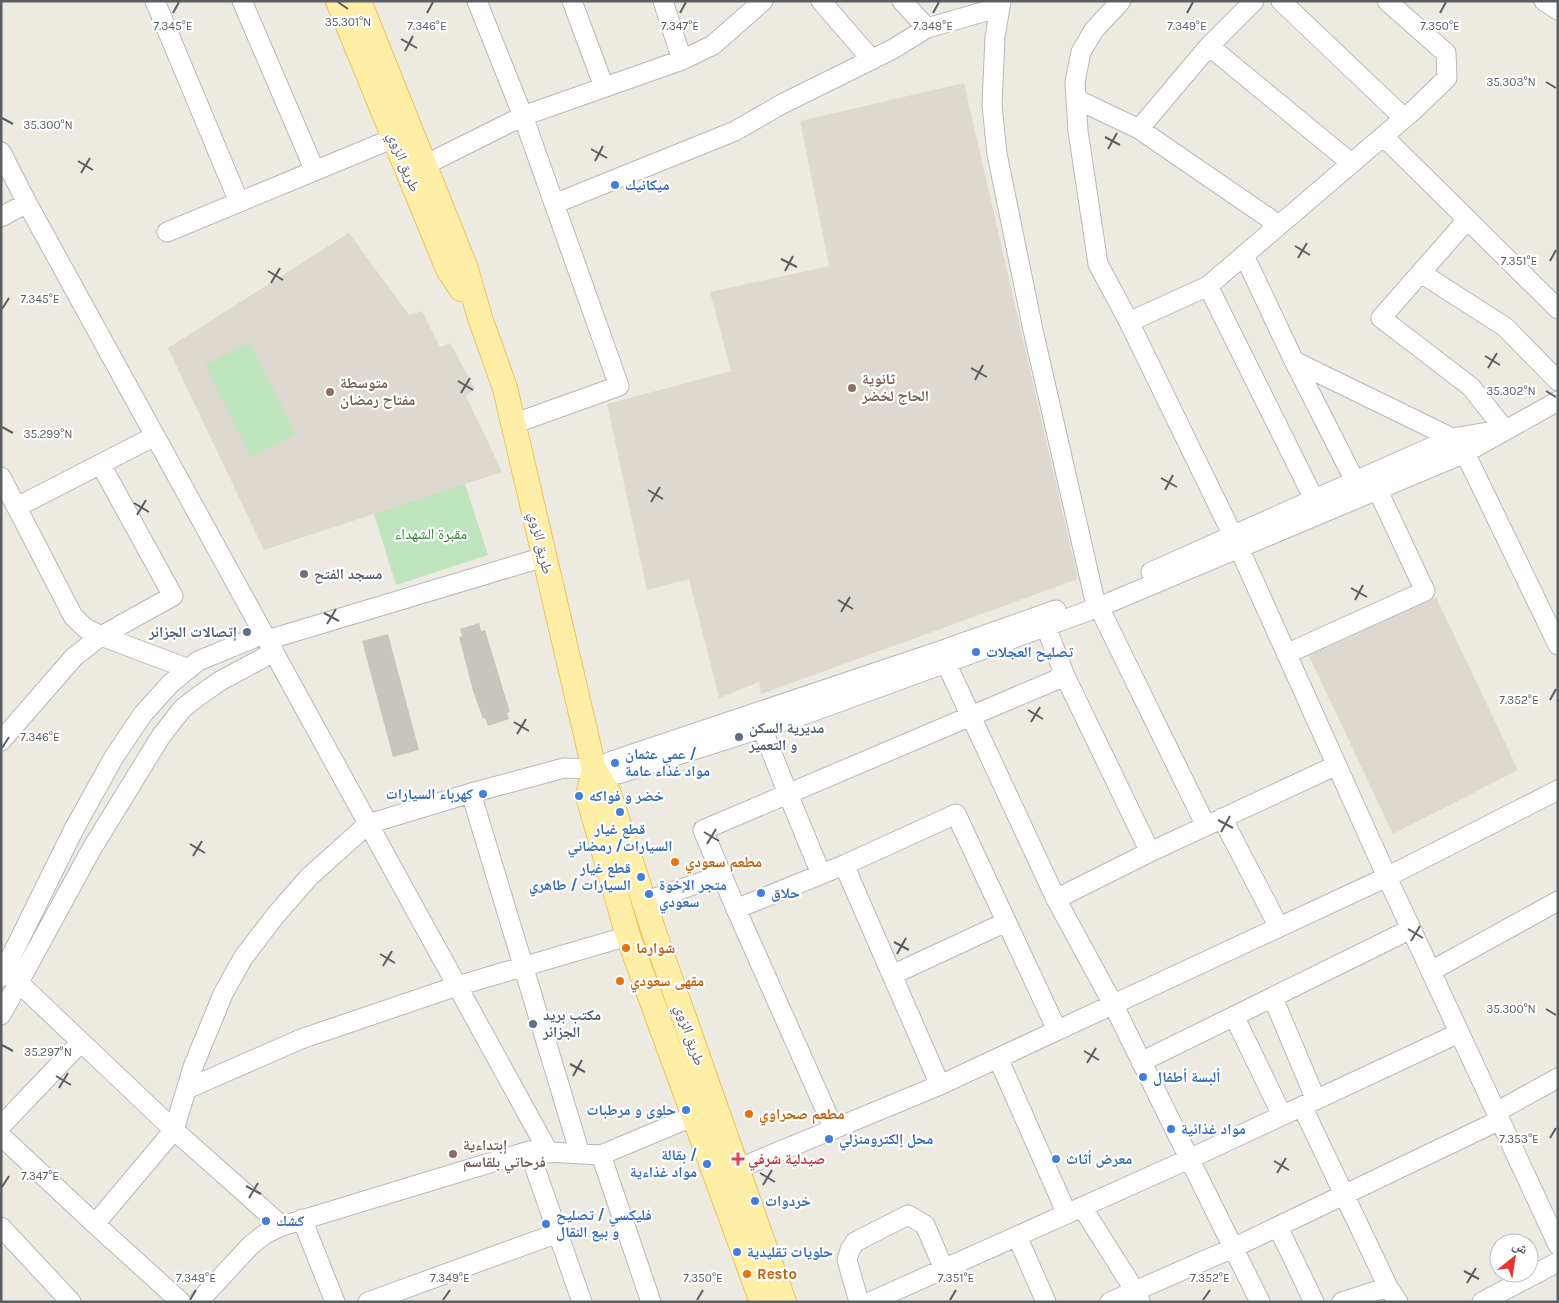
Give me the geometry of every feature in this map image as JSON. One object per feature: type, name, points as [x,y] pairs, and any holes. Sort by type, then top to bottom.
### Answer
[{"type":"main road","name":"طريق الزوي","points":[[338,1],[394,138],[416,168]]},
{"type":"main road","name":"طريق الزوي","points":[[359,1],[416,168],[466,269],[480,318],[505,388],[594,769],[609,794],[644,902],[784,1302]]},
{"type":"main road","name":"طريق الزوي","points":[[594,769],[588,796],[628,936],[762,1302]]},
{"type":"street","points":[[155,1],[239,202]]},
{"type":"street","points":[[242,1],[315,171]]},
{"type":"street","points":[[476,1],[523,116],[619,386],[513,424]]},
{"type":"street","points":[[572,1],[604,87]]},
{"type":"street","points":[[663,1],[682,60]]},
{"type":"street","points":[[416,168],[523,116],[682,60],[713,45],[763,1]]},
{"type":"street","points":[[821,1],[872,60]]},
{"type":"street","points":[[902,1],[927,28]]},
{"type":"street","points":[[1121,1],[1094,30],[1082,52],[1075,82],[1078,131],[1098,264],[1129,322],[1235,542],[1411,930],[1498,1116],[1551,1213],[1558,1245]]},
{"type":"street","points":[[1139,129],[1209,46],[1254,1]]},
{"type":"street","points":[[1281,1],[1404,118]]},
{"type":"street","points":[[1129,322],[1208,286],[1404,118],[1447,78],[1446,53],[1387,1]]},
{"type":"street","points":[[1544,1],[1558,10]]},
{"type":"street","points":[[554,204],[734,131],[782,104],[872,60],[927,28],[1000,4],[994,37],[992,105],[997,154],[1033,330],[1097,602],[1214,822],[1279,927]]},
{"type":"street","points":[[1209,46],[1352,163]]},
{"type":"street","points":[[1076,99],[1139,129],[1279,225]]},
{"type":"street","points":[[1383,136],[1558,310]]},
{"type":"street","points":[[167,232],[394,138]]},
{"type":"street","points":[[1,152],[27,203],[549,1153]]},
{"type":"street","points":[[1,217],[27,203]]},
{"type":"street","points":[[1467,220],[1381,318],[1471,388],[1505,430]]},
{"type":"street","points":[[1244,255],[1294,361],[1367,482],[1425,591],[1286,654]]},
{"type":"street","points":[[1421,273],[1505,327],[1558,381]]},
{"type":"street","points":[[1208,286],[1314,499]]},
{"type":"street","points":[[1294,361],[1452,438]]},
{"type":"street","points":[[1235,542],[1314,499],[1465,453],[1558,401]]},
{"type":"street","points":[[95,1224],[174,1130],[193,1068],[223,994],[243,958],[275,916],[309,877],[368,824],[471,793],[564,768],[594,769],[612,761],[761,720],[806,714],[943,657],[1097,602],[1367,482],[1452,438],[1505,430]]},
{"type":"street","points":[[17,507],[155,436]]},
{"type":"street","points":[[1465,453],[1553,621],[1558,645]]},
{"type":"street","points":[[1,741],[74,657],[101,636],[173,596],[101,464]]},
{"type":"street","points":[[1,477],[73,616],[85,628],[101,636],[189,669]]},
{"type":"street","points":[[1,977],[74,828],[114,756],[143,714],[170,684],[198,661],[268,642],[544,556]]},
{"type":"street","points":[[1043,622],[1065,676],[1150,852]]},
{"type":"street","points":[[1,1015],[91,850],[161,736],[183,708],[268,642]]},
{"type":"street","points":[[943,657],[1056,899],[1113,1004],[1260,1302]]},
{"type":"street","points":[[834,1129],[703,830],[1065,676]]},
{"type":"street","points":[[761,720],[788,794],[821,874]]},
{"type":"street","points":[[1056,899],[1150,852],[1336,765]]},
{"type":"street","points":[[737,1170],[940,1085],[1387,877],[1558,790]]},
{"type":"street","points":[[471,793],[580,1154]]},
{"type":"street","points":[[736,909],[844,865],[956,814],[1057,1030]]},
{"type":"street","points":[[844,865],[940,1085]]},
{"type":"street","points":[[644,902],[722,875]]},
{"type":"street","points":[[1431,971],[1557,903]]},
{"type":"street","points":[[892,976],[1006,922]]},
{"type":"street","points":[[1141,1062],[1411,930]]},
{"type":"street","points":[[187,1089],[301,1039],[457,986],[628,936]]},
{"type":"street","points":[[19,983],[174,1130],[282,1226]]},
{"type":"street","points":[[1273,998],[1309,1103],[1344,1195],[1393,1294],[1342,1302]]},
{"type":"street","points":[[1234,1016],[1282,1115]]},
{"type":"street","points":[[870,1302],[1189,1159],[1459,1033]]},
{"type":"street","points":[[1,1126],[81,1042]]},
{"type":"street","points":[[998,1058],[1074,1210],[1138,1296]]},
{"type":"street","points":[[1110,1302],[1138,1296],[1344,1195],[1498,1116],[1558,1078]]},
{"type":"street","points":[[198,1302],[251,1245],[265,1234],[282,1226],[529,1152],[601,1156],[694,1116]]},
{"type":"street","points":[[1,1136],[181,1302]]},
{"type":"street","points":[[529,1152],[582,1302]]},
{"type":"street","points":[[601,1156],[651,1302]]},
{"type":"street","points":[[859,1302],[847,1260],[850,1250],[855,1242],[908,1215],[925,1225],[944,1269]]},
{"type":"street","points":[[302,1219],[334,1302]]},
{"type":"street","points":[[1,1227],[71,1302]]},
{"type":"street","points":[[1278,1227],[1314,1302]]},
{"type":"street","points":[[368,1302],[558,1232]]},
{"type":"street","points":[[1016,1236],[1046,1302]]},
{"type":"street","points":[[1482,1302],[1558,1262]]},
{"type":"shaded area","name":"ثانوية الحاج لخضر","points":[[964,83],[1078,579],[761,694],[759,682],[719,698],[689,579],[647,590],[607,404],[731,371],[710,292],[829,266],[800,121]]},
{"type":"shaded area","name":"متوسطة مفتاح رمضان","points":[[349,233],[409,315],[422,311],[440,347],[450,343],[475,389],[466,396],[502,472],[264,550],[168,348]]},
{"type":"shaded area","points":[[1436,597],[1518,770],[1393,834],[1308,654]]},
{"type":"green space","points":[[250,343],[296,434],[251,457],[205,365]]},
{"type":"green space","name":"مقبرة الشهداء","points":[[465,484],[488,555],[396,585],[374,514]]},
{"type":"building","points":[[479,623],[481,631],[485,630],[510,712],[507,713],[509,719],[488,726],[485,718],[483,719],[473,691],[459,637],[462,636],[460,629]]},
{"type":"building","points":[[388,634],[419,750],[393,757],[362,641]]},
{"type":"place","name":"ميكانيك","points":[[615,185]]},
{"type":"place","name":"ثانوية الحاج لخضر","points":[[852,388]]},
{"type":"place","name":"متوسطة مفتاح رمضان","points":[[330,392]]},
{"type":"place","name":"مسجد الفتح","points":[[304,574]]},
{"type":"place","name":"إتصالات الجزائر","points":[[247,632]]},
{"type":"place","name":"تصليح العجلات","points":[[976,652]]},
{"type":"place","name":"مديرية السكن و التعمير","points":[[739,737]]},
{"type":"place","name":"عمي عثمان / مواد غذاء عامة","points":[[615,763]]},
{"type":"place","name":"كهرباء السيارات","points":[[483,794]]},
{"type":"place","name":"خضر و فواكه","points":[[579,796]]},
{"type":"place","name":"قطع غيار السيارات/ رمضاني","points":[[620,812]]},
{"type":"place","name":"مطعم سعودي","points":[[675,862]]},
{"type":"place","name":"قطع غيار السيارات / طاهري","points":[[641,877]]},
{"type":"place","name":"حلاق","points":[[761,893]]},
{"type":"place","name":"متجر الإخوة سعودي","points":[[649,894]]},
{"type":"place","name":"شوارما","points":[[626,948]]},
{"type":"place","name":"مقهى سعودي","points":[[620,981]]},
{"type":"place","name":"مكتب بريد الجزائر","points":[[533,1024]]},
{"type":"place","name":"ألبسة أطفال","points":[[1143,1077]]},
{"type":"place","name":"حلوى و مرطبات","points":[[686,1110]]},
{"type":"place","name":"مطعم صحراوي","points":[[749,1114]]},
{"type":"place","name":"مواد غذائية","points":[[1171,1129]]},
{"type":"place","name":"محل إلكترومنزلي","points":[[829,1139]]},
{"type":"place","name":"إبتداءية فرحاتي بلقاسم","points":[[453,1154]]},
{"type":"place","name":"صيدلية شرفي","points":[[738,1159]]},
{"type":"place","name":"معرض أثاث","points":[[1056,1159]]},
{"type":"place","name":"بقالة / مواد غذاءية","points":[[707,1164]]},
{"type":"place","name":"خردوات","points":[[755,1201]]},
{"type":"place","name":"كشك","points":[[266,1221]]},
{"type":"place","name":"فليكسي / تصليح و بيع النقال","points":[[546,1224]]},
{"type":"place","name":"حلويات تقليدية","points":[[737,1252]]},
{"type":"place","name":"Resto","points":[[747,1274]]}]
